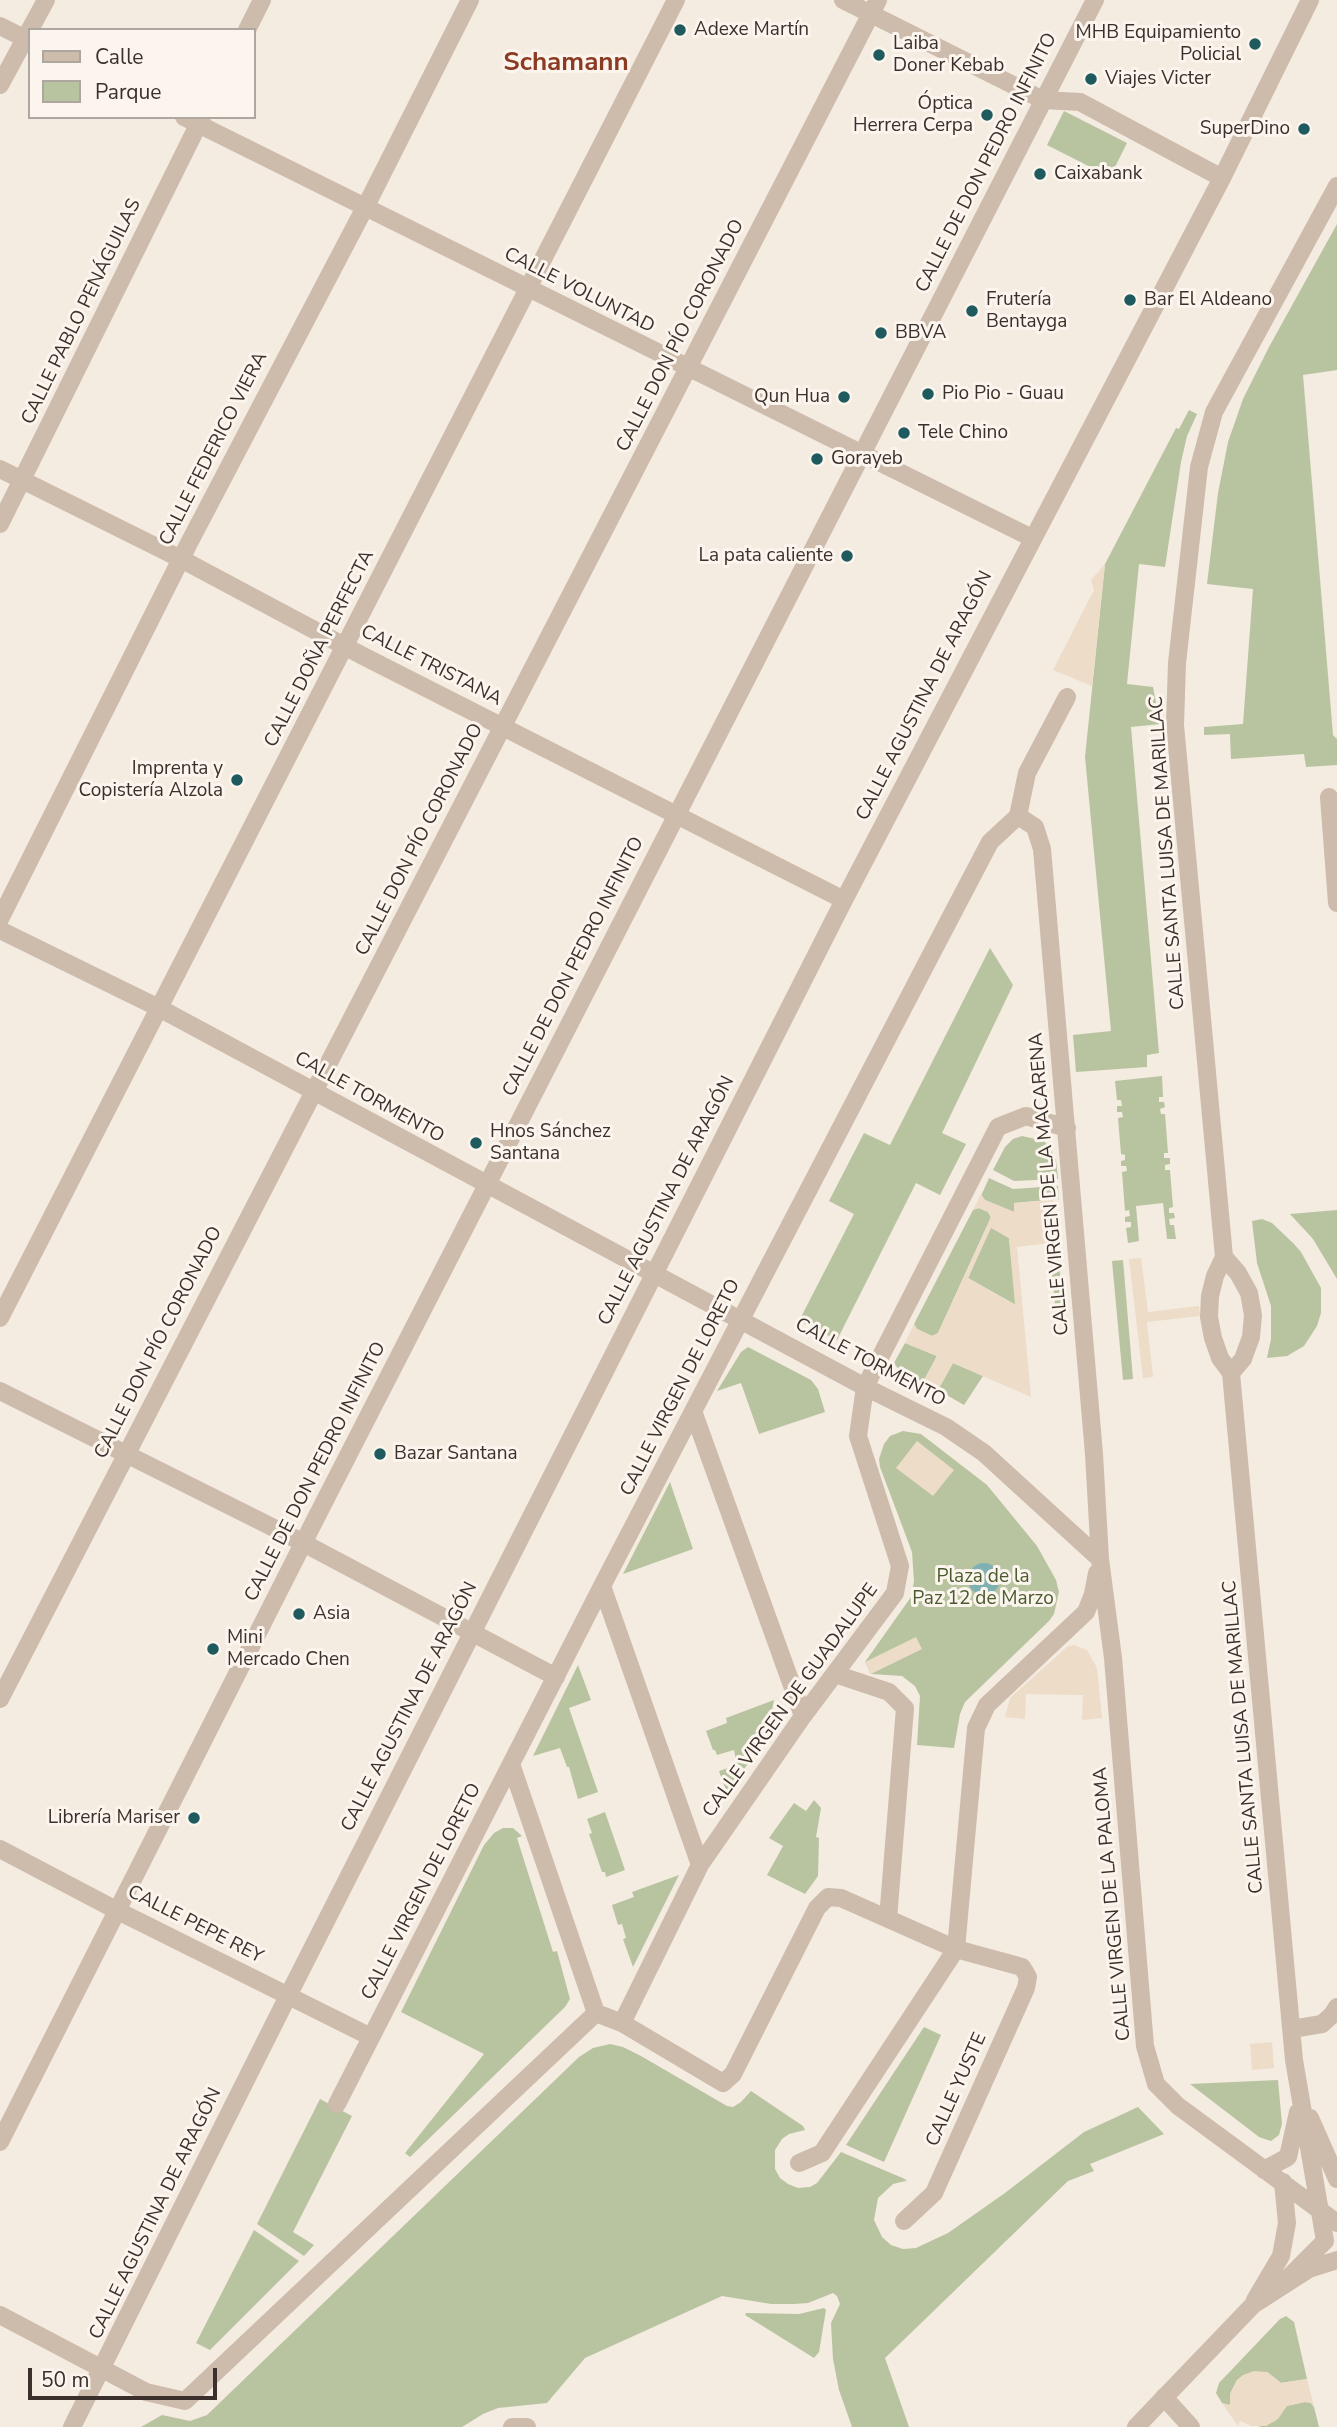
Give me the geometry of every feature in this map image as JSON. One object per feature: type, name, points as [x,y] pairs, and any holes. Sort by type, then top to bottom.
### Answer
[{"type":"street","points":[[32,28],[46,0]]},
{"type":"street","points":[[248,28],[262,0]]},
{"type":"street","name":"CALLE FEDERICO VIERA","points":[[0,919],[181,559],[470,0]]},
{"type":"street","name":"CALLE DOÑA PERFECTA","points":[[0,1318],[677,0]]},
{"type":"street","points":[[843,0],[875,7],[1044,100],[1080,102],[1222,178]]},
{"type":"street","name":"CALLE DE DON PEDRO INFINITO","points":[[0,2142],[486,1185],[1095,0]]},
{"type":"street","name":"CALLE AGUSTINA DE ARAGÓN","points":[[72,2427],[471,1633],[844,900],[1222,178],[1310,0]]},
{"type":"street","name":"CALLE DON PÍO CORONADO","points":[[0,1699],[875,7]]},
{"type":"street","points":[[0,26],[27,39],[0,85]]},
{"type":"street","name":"CALLE VOLUNTAD","points":[[194,120],[688,369],[1032,538]]},
{"type":"street","name":"CALLE PABLO PENÁGUILAS","points":[[0,524],[23,481],[194,120]]},
{"type":"street","name":"CALLE SANTA LUISA DE MARILLAC","points":[[1282,2285],[1325,2241],[1294,2060],[1231,1373],[1220,1358],[1209,1317],[1215,1276],[1224,1257],[1175,725],[1177,663],[1199,467],[1214,412],[1337,186]]},
{"type":"street","name":"CALLE TRISTANA","points":[[0,469],[181,559],[345,646],[844,900]]},
{"type":"street","points":[[1018,816],[1027,773],[1068,697]]},
{"type":"street","points":[[1329,797],[1337,903]]},
{"type":"street","name":"CALLE VIRGEN DE LA MACARENA","points":[[1018,816],[1035,827],[1042,849],[1094,1454],[1100,1559]]},
{"type":"street","name":"CALLE VIRGEN DE LORETO","points":[[337,2104],[602,1586],[990,842],[1018,816]]},
{"type":"street","name":"CALLE TORMENTO","points":[[0,930],[159,1008],[864,1387],[946,1427],[984,1453],[1100,1559]]},
{"type":"street","points":[[864,1387],[998,1127],[1026,1115],[1067,1128]]},
{"type":"street","points":[[1224,1257],[1238,1273],[1249,1293],[1253,1315],[1251,1337],[1243,1359],[1231,1373]]},
{"type":"street","name":"CALLE VIRGEN DE GUADALUPE","points":[[622,2022],[700,1865],[803,1717],[895,1593],[900,1566],[858,1436],[864,1387]]},
{"type":"street","points":[[0,1391],[303,1543],[556,1676]]},
{"type":"street","points":[[693,1411],[803,1717]]},
{"type":"street","points":[[799,2163],[822,2153],[956,1949],[976,1728],[987,1705],[1086,1612],[1093,1594],[1100,1559]]},
{"type":"street","name":"CALLE VIRGEN DE LA PALOMA","points":[[1100,1559],[1115,1681],[1145,2046],[1156,2084],[1178,2106],[1337,2224]]},
{"type":"street","points":[[602,1586],[700,1865]]},
{"type":"street","points":[[835,1674],[889,1692],[905,1708],[888,1919]]},
{"type":"street","points":[[511,1764],[596,2012]]},
{"type":"street","name":"CALLE PEPE REY","points":[[0,1849],[118,1911],[372,2037]]},
{"type":"street","points":[[596,2012],[622,2022],[723,2083],[733,2074],[817,1908],[828,1897],[841,1898],[956,1949]]},
{"type":"street","name":"CALLE YUSTE","points":[[904,2221],[934,2193],[1026,1988],[1028,1977],[1023,1967],[956,1949]]},
{"type":"street","points":[[1292,2029],[1322,2024],[1337,2007]]},
{"type":"street","points":[[0,2315],[146,2392],[185,2401],[596,2012]]},
{"type":"street","name":"CALLE SANTA LUISA DE MARILLAC","points":[[1264,2170],[1288,2157],[1301,2098]]},
{"type":"street","name":"CALLE SANTA LUISA DE MARILLAC","points":[[1301,2098],[1337,2179]]},
{"type":"street","points":[[1253,2305],[1281,2256],[1287,2223],[1283,2182]]},
{"type":"street","points":[[1136,2427],[1253,2305],[1309,2269],[1337,2260]]},
{"type":"street","points":[[1164,2397],[1191,2427]]},
{"type":"green space","points":[[1064,111],[1127,143],[1110,177],[1047,145]]},
{"type":"green space","points":[[1337,224],[1337,370],[1303,375],[1333,735],[1337,739],[1337,765],[1306,767],[1304,754],[1231,759],[1230,734],[1204,735],[1204,727],[1243,724],[1253,589],[1207,584],[1218,493],[1228,442],[1243,399],[1269,347]]},
{"type":"green space","points":[[1189,410],[1197,414],[1187,436],[1181,462],[1165,567],[1139,564],[1127,684],[1153,687],[1160,724],[1131,727],[1159,1053],[1147,1055],[1147,1067],[1076,1072],[1073,1035],[1111,1031],[1085,757],[1105,564],[1176,428],[1179,429]]},
{"type":"green space","points":[[990,948],[1013,985],[942,1133],[966,1144],[940,1195],[916,1183],[837,1340],[799,1321],[854,1214],[829,1201],[864,1133],[890,1145]]},
{"type":"green space","points":[[1162,1076],[1163,1097],[1159,1097],[1159,1102],[1164,1102],[1165,1107],[1160,1109],[1161,1114],[1165,1114],[1168,1153],[1164,1153],[1164,1158],[1170,1158],[1170,1164],[1165,1165],[1165,1170],[1170,1170],[1173,1207],[1169,1208],[1169,1213],[1174,1213],[1175,1218],[1169,1219],[1170,1225],[1174,1225],[1176,1239],[1167,1239],[1163,1203],[1136,1206],[1139,1241],[1128,1243],[1126,1228],[1131,1227],[1131,1222],[1125,1222],[1125,1217],[1130,1216],[1129,1210],[1125,1211],[1122,1172],[1127,1171],[1126,1166],[1121,1166],[1125,1155],[1121,1154],[1118,1118],[1123,1117],[1122,1112],[1117,1112],[1117,1106],[1122,1106],[1121,1100],[1117,1100],[1115,1081]]},
{"type":"green space","points":[[1022,1136],[1044,1141],[1050,1148],[1056,1160],[1058,1179],[1014,1181],[993,1170],[1005,1147],[1013,1139]]},
{"type":"green space","points":[[989,1178],[1013,1189],[1058,1186],[1059,1199],[1014,1203],[1014,1212],[981,1196]]},
{"type":"green space","points":[[979,1208],[988,1212],[991,1217],[938,1333],[932,1336],[917,1329],[914,1324],[973,1210]]},
{"type":"green space","points":[[1337,1210],[1337,1279],[1313,1239],[1290,1214]]},
{"type":"green space","points":[[1262,1219],[1272,1223],[1301,1252],[1321,1288],[1321,1313],[1317,1326],[1304,1346],[1287,1356],[1267,1358],[1271,1339],[1271,1306],[1257,1263],[1252,1221]]},
{"type":"green space","points":[[991,1227],[1009,1238],[1016,1305],[968,1278]]},
{"type":"green space","points":[[1057,1242],[1064,1315],[1056,1316],[1049,1243]]},
{"type":"green space","points":[[1123,1260],[1133,1379],[1123,1380],[1112,1261]]},
{"type":"green space","points":[[905,1343],[937,1356],[923,1382],[899,1370],[894,1363]]},
{"type":"green space","points":[[748,1347],[811,1380],[818,1389],[825,1412],[759,1434],[741,1383],[717,1391],[741,1352]]},
{"type":"green space","points":[[953,1363],[983,1376],[964,1405],[938,1390]]},
{"type":"green space","name":"Plaza de la Paz 12 de Marzo","points":[[903,1431],[921,1434],[987,1485],[1037,1546],[1056,1580],[1059,1592],[1054,1614],[1049,1621],[965,1702],[954,1748],[917,1745],[920,1696],[915,1686],[902,1676],[871,1674],[865,1662],[911,1597],[914,1581],[912,1552],[879,1459],[890,1436]]},
{"type":"green space","points":[[670,1482],[693,1549],[623,1574]]},
{"type":"green space","points":[[578,1665],[591,1700],[569,1708],[598,1792],[578,1799],[569,1767],[560,1748],[533,1756]]},
{"type":"green space","points":[[774,1700],[770,1720],[750,1745],[757,1751],[727,1793],[719,1771],[737,1765],[734,1750],[717,1755],[706,1731],[727,1723],[726,1718]]},
{"type":"green space","points":[[814,1800],[821,1808],[816,1837],[819,1838],[818,1876],[805,1894],[767,1875],[783,1846],[769,1838],[794,1803],[806,1811]]},
{"type":"green space","points":[[605,1812],[625,1870],[606,1877],[589,1834],[592,1833],[587,1819]]},
{"type":"green space","points":[[503,1828],[513,1828],[522,1836],[517,1838],[553,1952],[557,1951],[570,1999],[565,2007],[410,2157],[405,2153],[484,2054],[401,2012],[484,1845],[494,1833]]},
{"type":"green space","points":[[679,1875],[633,1967],[623,1939],[626,1938],[622,1924],[618,1925],[612,1905],[634,1897],[632,1892]]},
{"type":"green space","points":[[924,2027],[941,2035],[884,2162],[846,2145]]},
{"type":"green space","points":[[610,2044],[641,2056],[727,2106],[733,2107],[741,2102],[751,2091],[803,2126],[805,2130],[789,2134],[775,2150],[775,2169],[780,2178],[788,2184],[798,2188],[817,2183],[841,2152],[905,2179],[907,2182],[893,2184],[878,2198],[874,2220],[882,2237],[891,2245],[903,2249],[916,2248],[948,2233],[1084,2132],[1138,2107],[1164,2134],[1090,2164],[1094,2171],[1068,2181],[885,2358],[909,2427],[852,2427],[839,2390],[833,2359],[831,2323],[840,2304],[833,2293],[808,2303],[794,2304],[771,2304],[722,2296],[585,2358],[547,2403],[498,2408],[462,2427],[141,2427],[162,2415],[190,2421],[207,2415],[579,2057],[593,2048]]},
{"type":"green space","points":[[1278,2080],[1282,2124],[1279,2135],[1271,2141],[1259,2137],[1190,2084]]},
{"type":"green space","points":[[320,2099],[352,2116],[293,2232],[314,2245],[304,2256],[257,2224]]},
{"type":"green space","points":[[254,2230],[299,2261],[210,2350],[196,2343]]},
{"type":"green space","points":[[824,2308],[826,2310],[819,2352],[814,2358],[745,2315],[799,2314]]},
{"type":"green space","points":[[1286,2316],[1294,2322],[1307,2379],[1281,2383],[1267,2372],[1237,2380],[1230,2394],[1230,2404],[1228,2406],[1222,2403],[1216,2393],[1219,2383],[1280,2319]]},
{"type":"green space","points":[[1305,2402],[1314,2407],[1319,2427],[1258,2427],[1275,2421],[1285,2406]]},
{"type":"shaded area","points":[[1105,564],[1092,686],[1053,670],[1094,590],[1091,580]]},
{"type":"shaded area","points":[[981,1194],[985,1200],[1014,1212],[1014,1203],[1053,1200],[1057,1242],[1017,1247],[1031,1397],[953,1363],[938,1390],[923,1382],[937,1356],[905,1343],[914,1324],[917,1329],[932,1336],[938,1333],[991,1218],[988,1212],[979,1208],[973,1210]],"holes":[[[991,1228],[1009,1238],[1015,1305],[968,1278]]]},
{"type":"shaded area","points":[[1141,1258],[1148,1312],[1199,1306],[1200,1316],[1147,1322],[1153,1377],[1143,1378],[1129,1259]]},
{"type":"shaded area","points":[[917,1441],[954,1470],[933,1496],[896,1468]]},
{"type":"shaded area","points":[[916,1637],[922,1649],[871,1674],[865,1662]]},
{"type":"shaded area","points":[[1074,1645],[1087,1650],[1097,1668],[1102,1718],[1082,1720],[1083,1695],[1026,1694],[1025,1719],[1005,1717],[1010,1698],[1067,1647]]},
{"type":"shaded area","points":[[1272,2042],[1274,2068],[1252,2070],[1250,2044]]},
{"type":"shaded area","points":[[1254,2371],[1267,2372],[1281,2383],[1307,2379],[1314,2407],[1305,2402],[1287,2406],[1278,2419],[1266,2426],[1252,2426],[1240,2421],[1238,2426],[1222,2403],[1230,2405],[1230,2394],[1237,2380]]},
{"type":"water","points":[[984,1563],[995,1568],[1000,1579],[995,1590],[984,1595],[973,1590],[968,1579],[973,1568]]},
{"type":"place","name":"Adexe Martín","points":[[680,30]]},
{"type":"place","name":"MHB Equipamiento Policial","points":[[1255,44]]},
{"type":"place","name":"Laiba Doner Kebab","points":[[879,55]]},
{"type":"place","name":"Viajes Victer","points":[[1091,79]]},
{"type":"place","name":"Óptica Herrera Cerpa","points":[[987,115]]},
{"type":"place","name":"SuperDino","points":[[1304,129]]},
{"type":"place","name":"Caixabank","points":[[1040,174]]},
{"type":"place","name":"Bar El Aldeano","points":[[1130,300]]},
{"type":"place","name":"Frutería Bentayga","points":[[972,311]]},
{"type":"place","name":"BBVA","points":[[881,333]]},
{"type":"place","name":"Pio Pio - Guau","points":[[928,394]]},
{"type":"place","name":"Qun Hua","points":[[844,397]]},
{"type":"place","name":"Tele Chino","points":[[904,433]]},
{"type":"place","name":"Gorayeb","points":[[817,459]]},
{"type":"place","name":"La pata caliente","points":[[847,556]]},
{"type":"place","name":"Imprenta y Copistería Alzola","points":[[237,780]]},
{"type":"place","name":"Hnos Sánchez Santana","points":[[476,1143]]},
{"type":"place","name":"Bazar Santana","points":[[380,1454]]},
{"type":"place","name":"Asia","points":[[299,1614]]},
{"type":"place","name":"Mini Mercado Chen","points":[[213,1649]]},
{"type":"place","name":"Librería Mariser","points":[[194,1818]]},
{"type":"district","name":"Schamann","points":[[566,64]]}]
